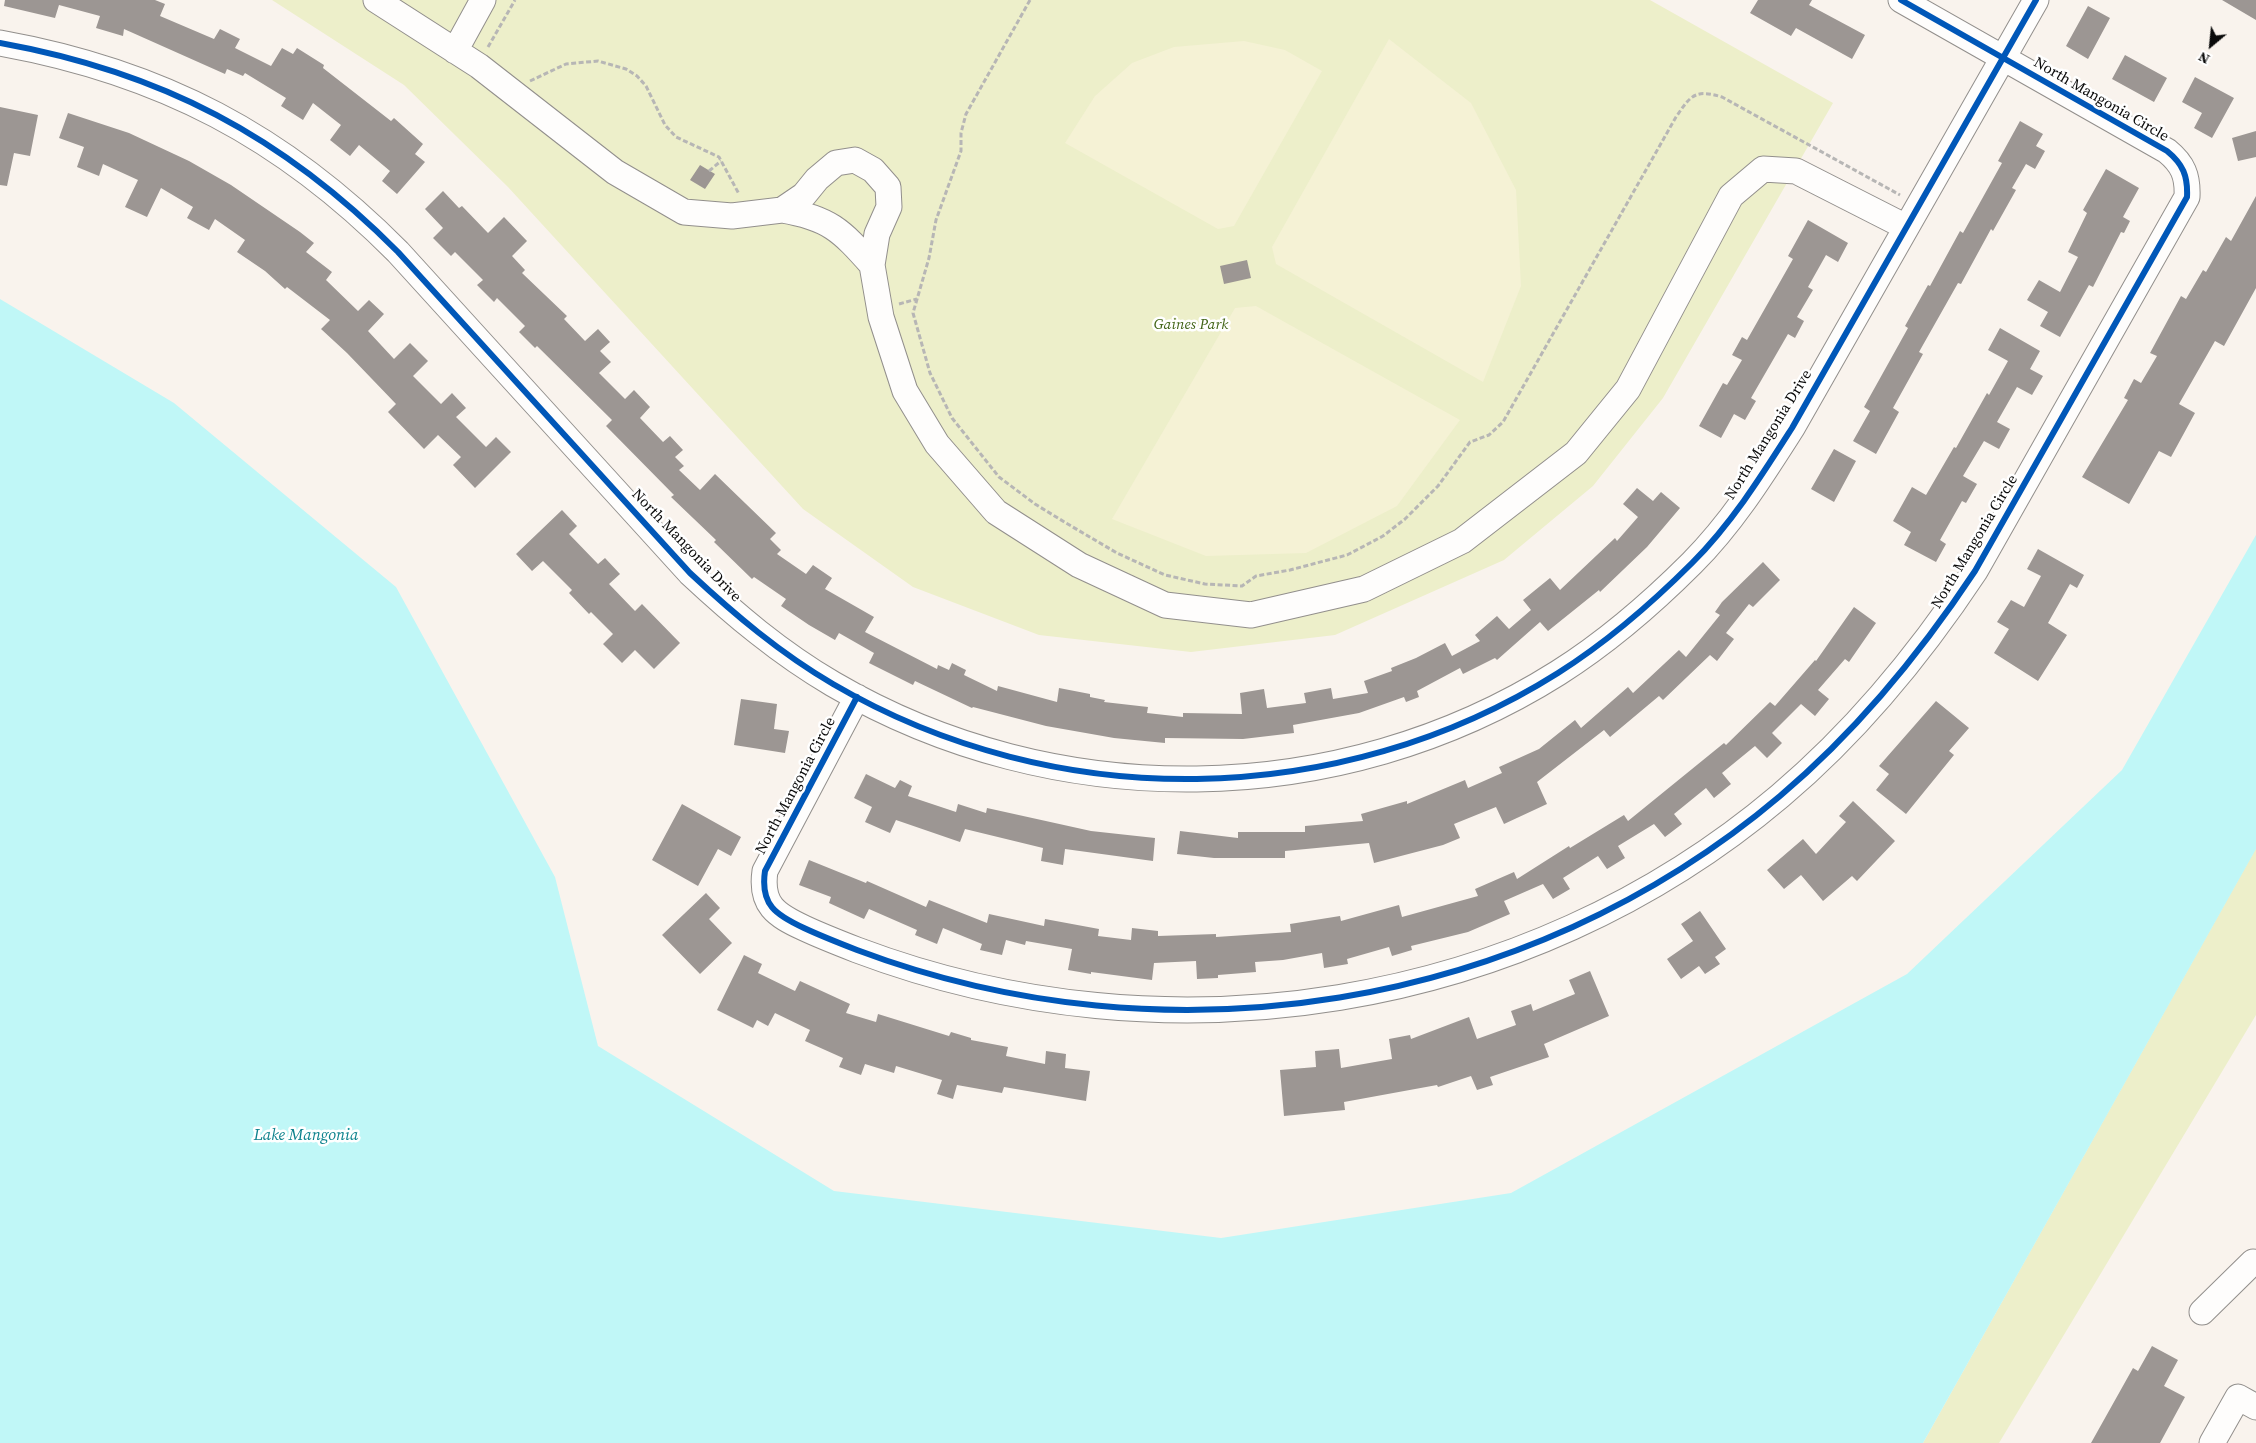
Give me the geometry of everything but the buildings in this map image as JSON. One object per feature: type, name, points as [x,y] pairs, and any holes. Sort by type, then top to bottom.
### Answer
[{"type":"street","points":[[376,0],[407,8],[455,51],[479,66],[615,172],[684,212],[732,216],[782,210],[812,216],[832,226],[848,238],[872,265]]},
{"type":"street","points":[[455,51],[482,0]]},
{"type":"street","name":"North Mangonia Circle","points":[[857,697],[765,870],[763,884],[766,897],[772,909],[782,918],[823,937],[896,965],[973,986],[1034,999],[1097,1007],[1151,1010],[1223,1010],[1286,1006],[1348,997],[1410,984],[1456,971],[1540,940],[1630,898],[1684,866],[1743,826],[1780,796],[1840,741],[1902,673],[1940,623],[1976,571],[2187,197],[2188,184],[2184,171],[2177,160],[2166,151],[1901,0]]},
{"type":"street","name":"North Mangonia Drive","points":[[0,43],[91,63],[142,80],[192,102],[240,126],[286,156],[329,188],[398,252],[690,573],[730,610],[773,644],[830,682],[857,697],[936,734],[1006,756],[1059,768],[1113,776],[1168,780],[1208,780],[1263,776],[1317,768],[1370,756],[1423,739],[1461,724],[1526,692],[1558,673],[1602,642],[1645,608],[1694,560],[1730,519],[1762,475],[1792,428],[2036,0]]},
{"type":"street","points":[[782,210],[804,195],[817,178],[836,163],[855,160],[873,170],[888,187],[888,207],[877,234],[872,265],[881,317],[904,391],[937,444],[996,512],[1079,565],[1165,605],[1251,615],[1364,589],[1444,550],[1462,541],[1576,453],[1628,389],[1730,196],[1763,169],[1796,171],[1906,227]]},
{"type":"street","points":[[2202,1312],[2255,1260]]},
{"type":"street","points":[[2212,1443],[2238,1397],[2256,1407]]},
{"type":"path","points":[[486,52],[515,0]]},
{"type":"path","points":[[1030,0],[966,114],[961,132],[961,151],[936,220],[929,258],[913,313],[930,373],[952,418],[999,477],[1035,504],[1118,553],[1152,569],[1190,581],[1219,586],[1242,586],[1256,576],[1290,570],[1347,555],[1383,536],[1405,519],[1438,486],[1470,442],[1489,435],[1498,429],[1676,116],[1687,101],[1696,94],[1708,93],[1722,97],[1918,205]]},
{"type":"path","points":[[528,82],[566,64],[598,61],[626,69],[637,76],[646,86],[665,126],[676,137],[711,152],[721,161],[741,197]]},
{"type":"path","points":[[708,171],[721,161]]},
{"type":"path","points":[[893,306],[917,298]]},
{"type":"green space","name":"Gaines Park","points":[[272,0],[1650,0],[1833,103],[1663,398],[1593,486],[1504,560],[1335,635],[1191,652],[1039,635],[913,587],[803,509],[508,187],[404,85]]},
{"type":"green space","points":[[2256,848],[2256,1015],[1999,1443],[1923,1443]]},
{"type":"shaded area","points":[[1389,39],[1471,103],[1516,190],[1521,286],[1483,382],[1276,264],[1272,247]]},
{"type":"shaded area","points":[[1244,41],[1285,50],[1322,71],[1234,226],[1218,229],[1065,143],[1095,96],[1132,63],[1174,47]]},
{"type":"shaded area","points":[[1256,306],[1460,420],[1397,506],[1306,553],[1206,556],[1112,519],[1235,308]]},
{"type":"water","name":"Lake Mangonia","points":[[0,299],[174,403],[396,587],[555,877],[598,1046],[834,1191],[1221,1238],[1511,1193],[1907,974],[2122,770],[2256,535],[2256,849],[1923,1443],[0,1443]]},
{"type":"cycle path","points":[[857,697],[765,871],[764,883],[768,901],[785,918],[830,939],[857,950],[975,986],[1096,1006],[1218,1009],[1340,998],[1458,970],[1572,927],[1680,869],[1780,796],[1809,771],[1836,745],[1886,690],[1932,632],[1975,571],[2187,197],[2187,183],[2181,166],[2167,151],[1901,0]]},
{"type":"cycle path","points":[[0,43],[59,56],[114,72],[166,91],[216,115],[264,143],[310,174],[398,252],[690,573],[758,632],[813,672],[919,727],[1009,757],[1102,774],[1197,779],[1291,771],[1384,751],[1473,718],[1558,673],[1628,622],[1661,593],[1707,548],[1720,532],[1746,498],[1792,428],[2036,0]]}]
